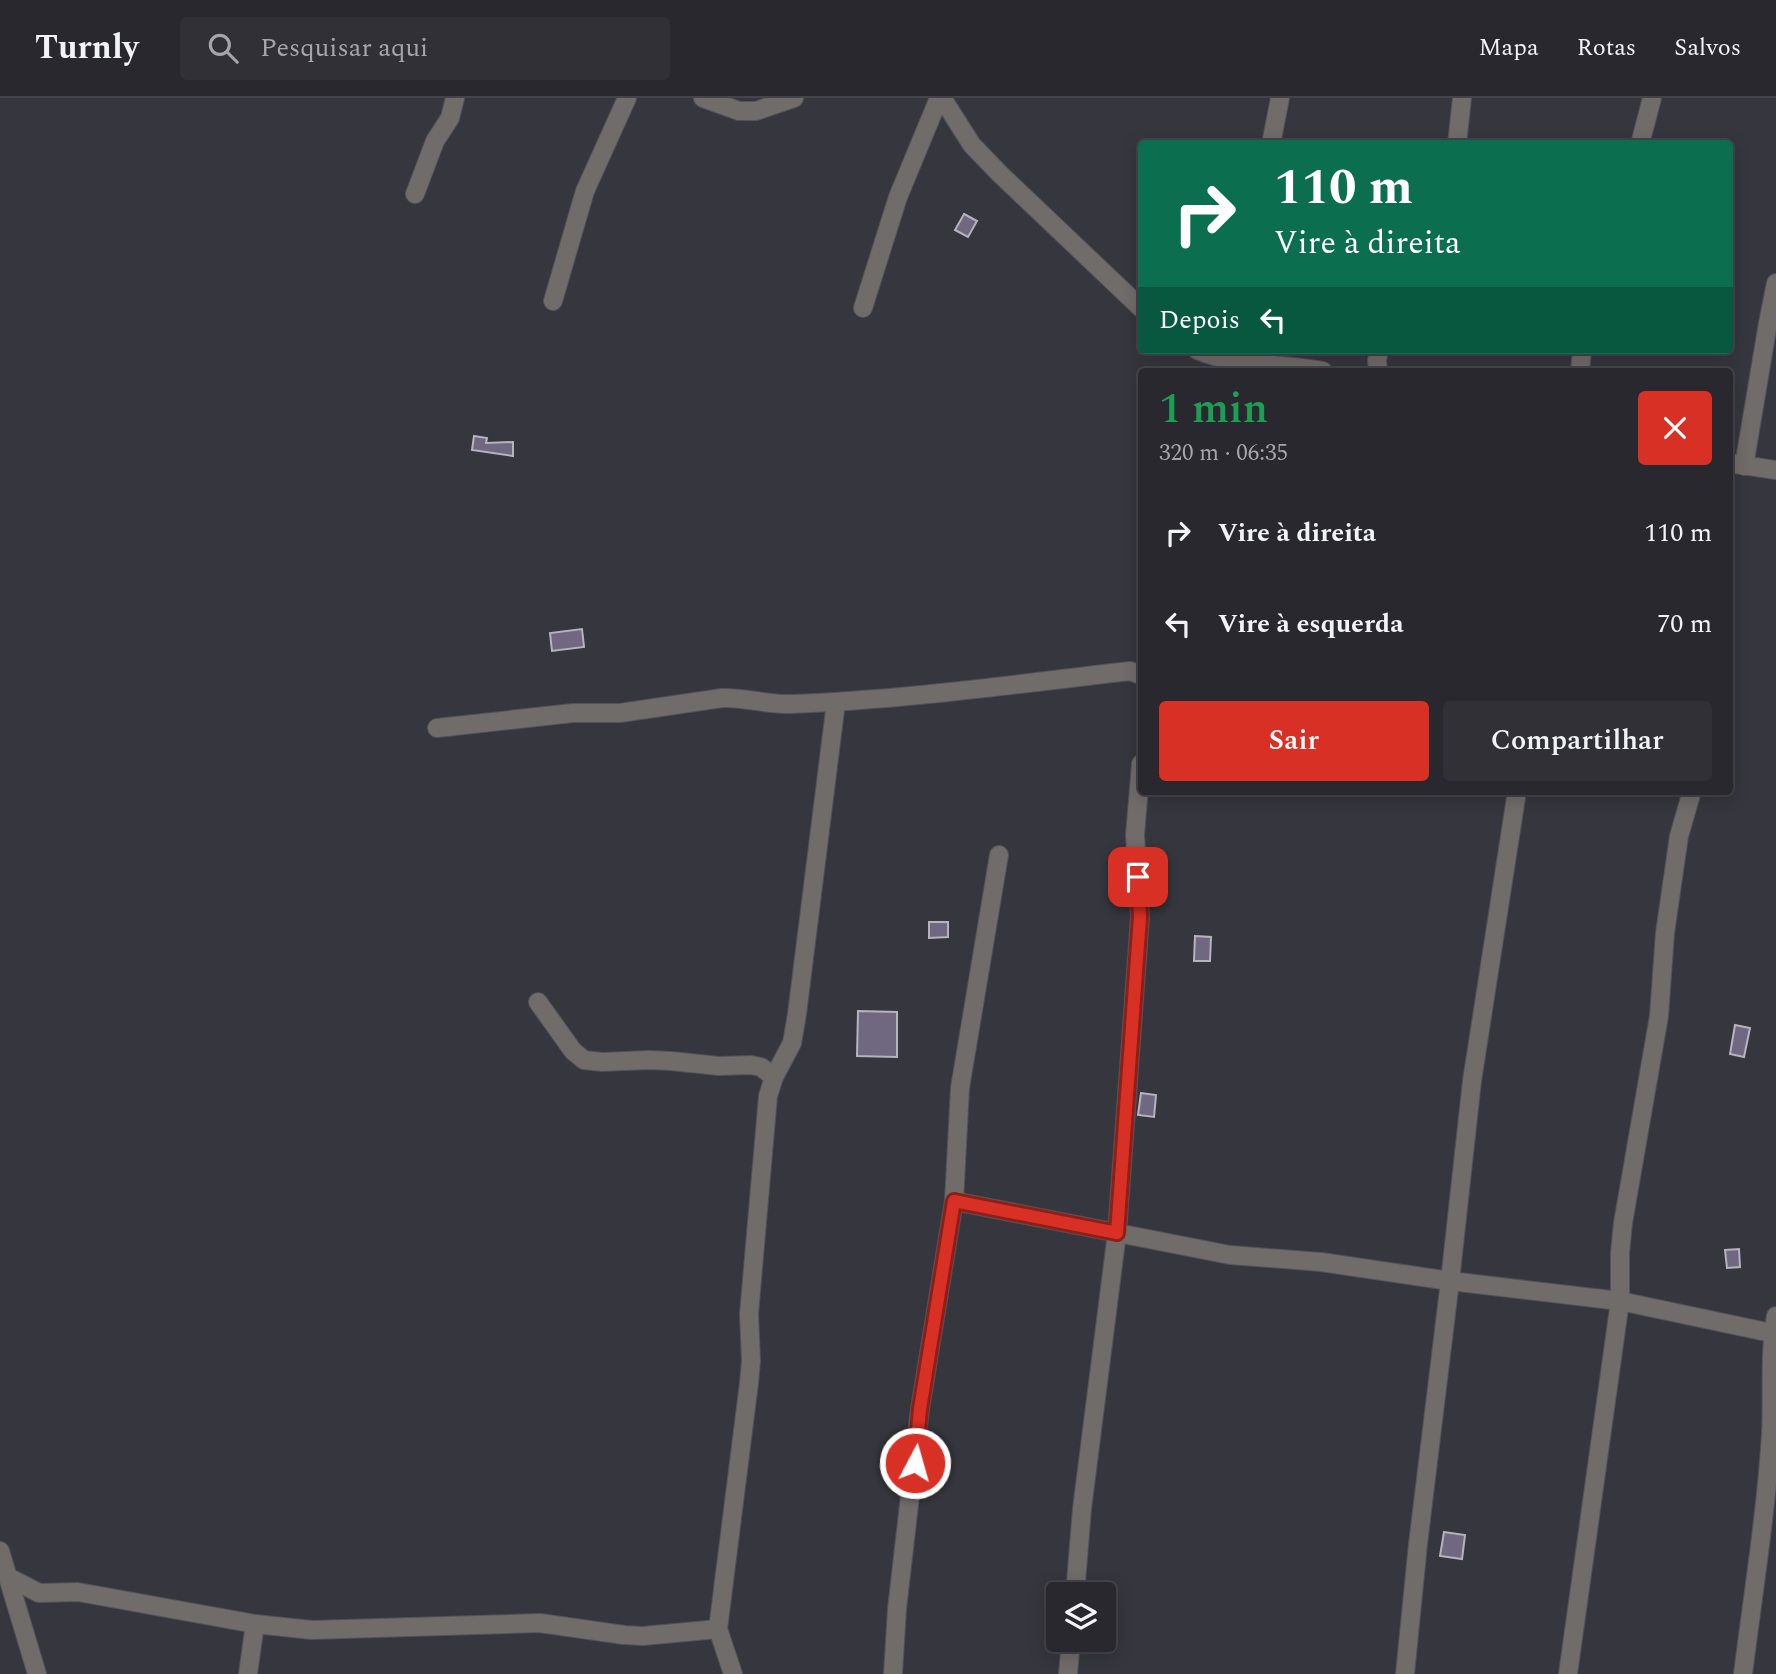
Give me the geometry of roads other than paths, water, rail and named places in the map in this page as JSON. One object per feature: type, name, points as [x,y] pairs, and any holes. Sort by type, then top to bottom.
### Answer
[{"type":"street","points":[[415,194],[435,141],[450,118],[455,98]]},
{"type":"street","points":[[553,301],[585,191],[627,98]]},
{"type":"street","points":[[703,98],[739,111],[756,111],[794,98]]},
{"type":"street","points":[[863,308],[898,197],[940,98]]},
{"type":"street","points":[[940,98],[972,145],[1138,305]]},
{"type":"street","points":[[1272,140],[1280,98]]},
{"type":"street","points":[[1457,140],[1461,98]]},
{"type":"street","points":[[1641,140],[1652,98]]},
{"type":"street","points":[[1776,283],[1737,465],[1776,470]]},
{"type":"street","points":[[1206,354],[1233,355],[1306,368]]},
{"type":"street","points":[[437,728],[573,713],[631,712],[722,698],[737,697],[787,704],[835,702],[1130,671],[1138,674]]},
{"type":"street","points":[[733,1674],[719,1629],[749,1383],[749,1314],[768,1096],[774,1077],[792,1043],[797,1014],[835,702]]},
{"type":"street","points":[[1076,1582],[1082,1509],[1117,1233],[1140,917],[1135,835],[1138,795]]},
{"type":"street","points":[[1405,1674],[1472,1081],[1516,795]]},
{"type":"street","points":[[1568,1674],[1620,1300],[1623,1223],[1659,1016],[1665,933],[1679,836],[1691,795]]},
{"type":"street","points":[[893,1674],[897,1609],[920,1409],[954,1201],[960,1088],[999,855]]},
{"type":"street","points":[[538,1002],[573,1051],[584,1060],[751,1065],[761,1067],[774,1077]]},
{"type":"street","points":[[954,1201],[1230,1255],[1321,1262],[1450,1281],[1620,1300],[1775,1328],[1768,1470],[1743,1674]]},
{"type":"street","points":[[0,1551],[37,1674]]},
{"type":"street","points":[[8,1577],[39,1593],[78,1592],[103,1595],[255,1624],[312,1630],[540,1623],[643,1636],[719,1629]]},
{"type":"street","points":[[248,1674],[255,1624]]},
{"type":"street","points":[[1068,1674],[1070,1652]]}]
